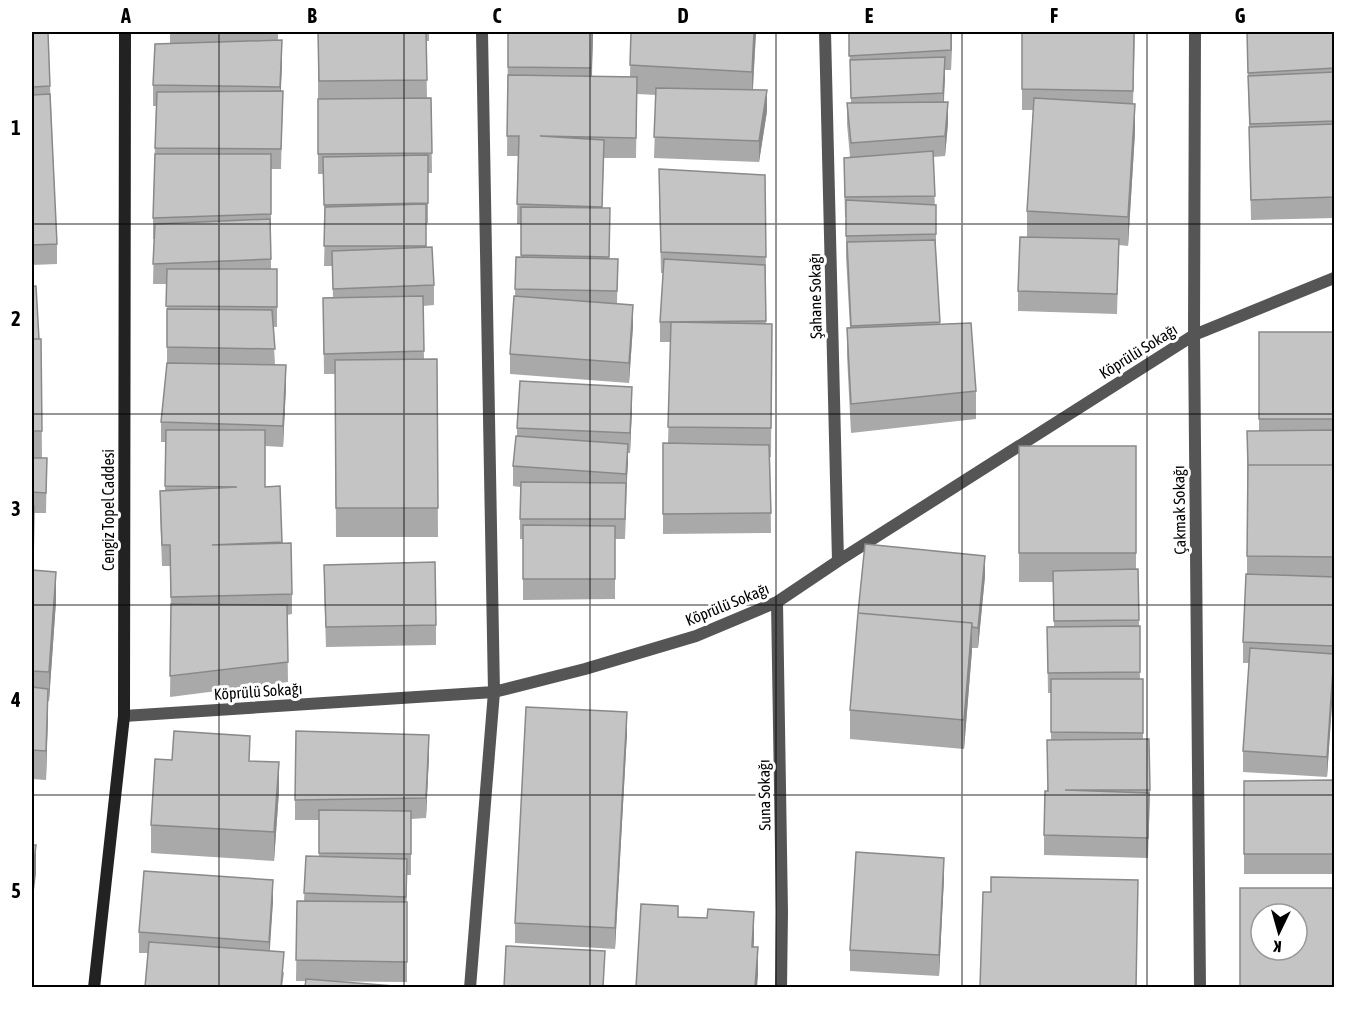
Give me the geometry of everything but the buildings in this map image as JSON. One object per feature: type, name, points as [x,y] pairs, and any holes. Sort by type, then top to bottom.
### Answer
[{"type":"main road","name":"Cengiz Topel Caddesi","points":[[94,987],[124,716],[125,32]]},
{"type":"street","points":[[470,987],[494,692],[482,32]]},
{"type":"street","name":"Şahane Sokağı","points":[[825,32],[838,561]]},
{"type":"street","name":"Çakmak Sokağı","points":[[1195,32],[1194,335],[1200,987]]},
{"type":"street","name":"Köprülü Sokağı","points":[[124,716],[494,692],[585,669],[696,636],[777,602],[1194,335],[1335,278]]},
{"type":"street","name":"Suna Sokağı","points":[[777,602],[781,987]]}]
